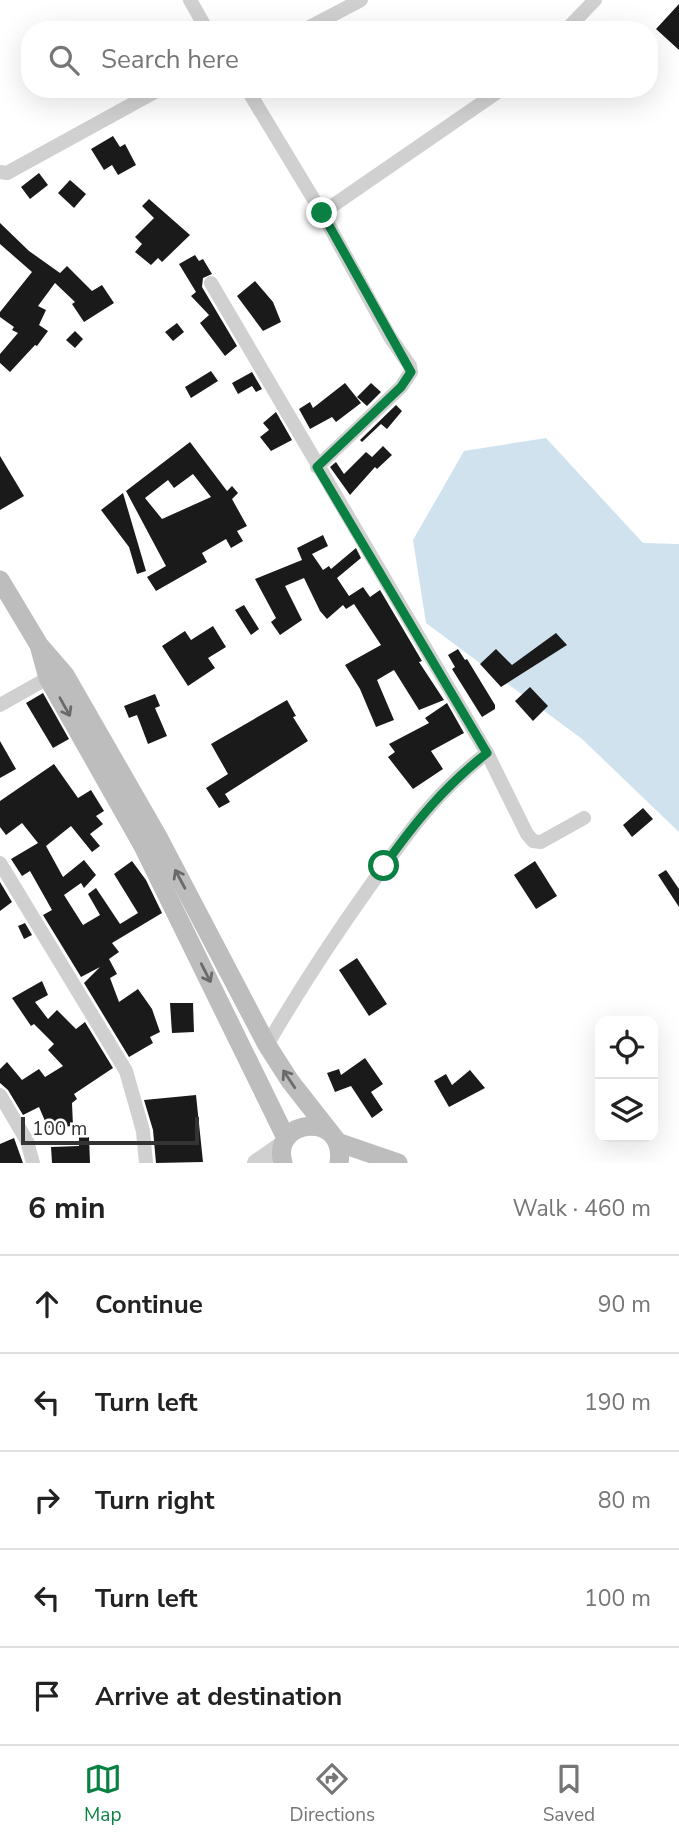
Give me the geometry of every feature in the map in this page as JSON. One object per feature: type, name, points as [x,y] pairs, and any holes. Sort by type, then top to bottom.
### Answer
[{"type":"main road","points":[[0,580],[39,645],[65,675],[158,836],[267,1045],[290,1081],[334,1137],[339,1163]]},
{"type":"main road","points":[[39,645],[48,678],[143,846],[284,1149]]},
{"type":"main road","points":[[284,1149],[295,1129],[307,1125],[319,1126],[334,1137],[398,1163]]},
{"type":"street","points":[[190,0],[202,21]]},
{"type":"street","points":[[321,21],[361,0]]},
{"type":"street","points":[[575,21],[595,0]]},
{"type":"street","points":[[0,172],[7,173],[144,98]]},
{"type":"street","points":[[252,98],[322,213],[411,372],[401,387],[317,467]]},
{"type":"street","points":[[322,213],[489,98]]},
{"type":"street","points":[[211,283],[487,753],[533,841],[541,842],[584,818]]},
{"type":"street","points":[[0,705],[48,678]]},
{"type":"street","points":[[267,1045],[311,971],[417,820],[450,782],[487,753]]},
{"type":"street","points":[[0,863],[126,1072],[143,1131],[146,1163]]},
{"type":"street","points":[[0,1095],[27,1141],[33,1163]]},
{"type":"street","points":[[256,1163],[284,1149]]},
{"type":"water","points":[[546,438],[643,543],[679,544],[679,832],[582,739],[426,623],[413,540],[464,451]]},
{"type":"building","points":[[679,4],[679,50],[658,31],[658,27]]},
{"type":"building","points":[[113,136],[120,147],[125,144],[136,165],[118,175],[112,165],[104,170],[91,149]]},
{"type":"building","points":[[39,173],[48,185],[30,199],[21,187]]},
{"type":"building","points":[[70,180],[86,194],[74,208],[58,193]]},
{"type":"building","points":[[149,199],[190,235],[162,262],[158,258],[151,265],[135,252],[142,244],[135,237],[154,218],[142,206]]},
{"type":"building","points":[[0,223],[29,251],[60,273],[67,266],[92,291],[102,285],[114,303],[84,322],[72,304],[75,302],[55,283],[38,306],[46,310],[39,325],[48,331],[37,346],[35,345],[10,372],[0,363],[0,354],[18,333],[0,317],[0,312],[32,272],[0,244]]},
{"type":"building","points":[[195,255],[199,261],[203,259],[212,274],[203,278],[202,287],[237,346],[225,356],[200,323],[209,315],[191,296],[196,292],[179,264]]},
{"type":"building","points":[[255,281],[273,302],[281,322],[263,331],[237,296]]},
{"type":"building","points":[[177,323],[184,332],[173,341],[165,332]]},
{"type":"building","points":[[75,331],[83,339],[75,348],[66,340]]},
{"type":"building","points":[[211,371],[218,381],[191,398],[185,387]]},
{"type":"building","points":[[252,372],[262,389],[256,392],[252,386],[238,394],[232,383]]},
{"type":"building","points":[[345,383],[361,403],[336,422],[332,417],[310,429],[299,409],[310,402],[313,408]]},
{"type":"building","points":[[371,383],[381,392],[367,406],[357,397]]},
{"type":"building","points":[[396,405],[402,411],[387,429],[381,424],[362,442],[360,440]]},
{"type":"building","points":[[276,412],[292,440],[271,451],[260,437],[269,430],[263,423]]},
{"type":"building","points":[[190,442],[227,491],[232,486],[238,493],[232,499],[247,526],[237,531],[243,541],[231,548],[226,539],[202,553],[207,562],[156,591],[147,577],[166,566],[126,491]],"holes":[[[193,474],[211,497],[162,519],[145,498],[168,480],[174,488]]]},
{"type":"building","points":[[383,446],[392,455],[377,469],[375,467],[350,495],[330,467],[336,462],[344,474],[366,452],[372,457]]},
{"type":"building","points":[[0,456],[24,496],[0,510]]},
{"type":"building","points":[[123,493],[146,571],[137,574],[129,547],[101,510]]},
{"type":"building","points":[[323,535],[328,546],[312,554],[323,570],[329,566],[331,569],[356,548],[361,558],[337,578],[349,596],[363,587],[370,597],[380,590],[422,661],[419,662],[444,700],[419,710],[394,670],[377,680],[394,720],[376,727],[360,689],[345,665],[381,645],[354,604],[346,609],[343,605],[327,619],[320,611],[304,578],[285,586],[302,620],[280,635],[271,622],[276,618],[255,579],[302,560],[297,548]]},
{"type":"building","points":[[244,605],[259,629],[251,635],[235,610]]},
{"type":"building","points":[[213,626],[226,647],[208,658],[215,668],[188,686],[162,646],[185,631],[191,640]]},
{"type":"building","points":[[556,633],[567,645],[501,687],[480,664],[496,649],[512,665]]},
{"type":"building","points":[[458,649],[495,705],[495,709],[482,717],[452,669],[455,667],[448,655]]},
{"type":"building","points":[[530,687],[548,706],[533,721],[515,701]]},
{"type":"building","points":[[43,693],[69,739],[53,748],[26,703]]},
{"type":"building","points":[[155,694],[160,706],[155,708],[167,736],[148,744],[137,715],[129,718],[124,706]]},
{"type":"building","points":[[287,700],[296,716],[293,717],[308,741],[225,794],[230,802],[219,808],[206,788],[228,774],[211,744]]},
{"type":"building","points":[[447,703],[464,733],[431,751],[443,769],[413,789],[388,757],[395,752],[389,744],[429,723],[425,718]]},
{"type":"building","points":[[0,741],[16,769],[0,778]]},
{"type":"building","points":[[54,764],[78,798],[91,790],[104,811],[96,816],[103,824],[90,834],[100,846],[92,852],[71,826],[46,846],[63,877],[84,860],[96,875],[84,888],[81,883],[64,895],[83,925],[100,915],[88,894],[96,888],[120,924],[138,913],[114,874],[132,861],[146,880],[162,913],[112,943],[119,952],[109,959],[117,974],[110,978],[119,1002],[138,989],[152,1009],[160,1032],[150,1037],[153,1043],[129,1057],[84,983],[100,967],[81,977],[43,915],[52,910],[30,871],[22,876],[11,859],[38,843],[22,823],[6,835],[0,827],[0,801]]},
{"type":"building","points":[[643,808],[653,819],[632,837],[623,825]]},
{"type":"building","points":[[535,861],[557,896],[536,909],[514,875]]},
{"type":"building","points":[[666,870],[679,889],[679,907],[658,875]]},
{"type":"building","points":[[0,882],[12,902],[0,911]]},
{"type":"building","points":[[25,923],[32,935],[24,939],[18,926]]},
{"type":"building","points":[[357,958],[387,1004],[369,1016],[339,970]]},
{"type":"building","points":[[42,981],[48,995],[35,1002],[48,1019],[57,1010],[76,1029],[85,1022],[113,1068],[74,1094],[77,1099],[72,1103],[73,1126],[48,1128],[39,1107],[23,1115],[8,1090],[0,1083],[0,1069],[7,1062],[22,1080],[39,1069],[45,1077],[63,1066],[48,1050],[54,1044],[34,1024],[31,1026],[12,998]]},
{"type":"building","points":[[170,1003],[193,1003],[194,1032],[172,1033]]},
{"type":"building","points":[[365,1058],[383,1084],[371,1092],[383,1110],[372,1118],[351,1086],[335,1092],[327,1073],[339,1069],[341,1075]]},
{"type":"building","points":[[470,1070],[485,1088],[449,1107],[434,1081],[446,1074],[452,1085]]},
{"type":"building","points":[[196,1095],[203,1162],[156,1163],[153,1130],[144,1100]]},
{"type":"building","points":[[79,1137],[89,1137],[90,1163],[52,1163],[51,1147],[79,1146]]},
{"type":"building","points":[[14,1138],[23,1163],[0,1163],[0,1144]]},
{"type":"route","points":[[322,213],[411,372],[401,387],[317,467],[487,753],[450,782],[417,820],[384,866]]}]
